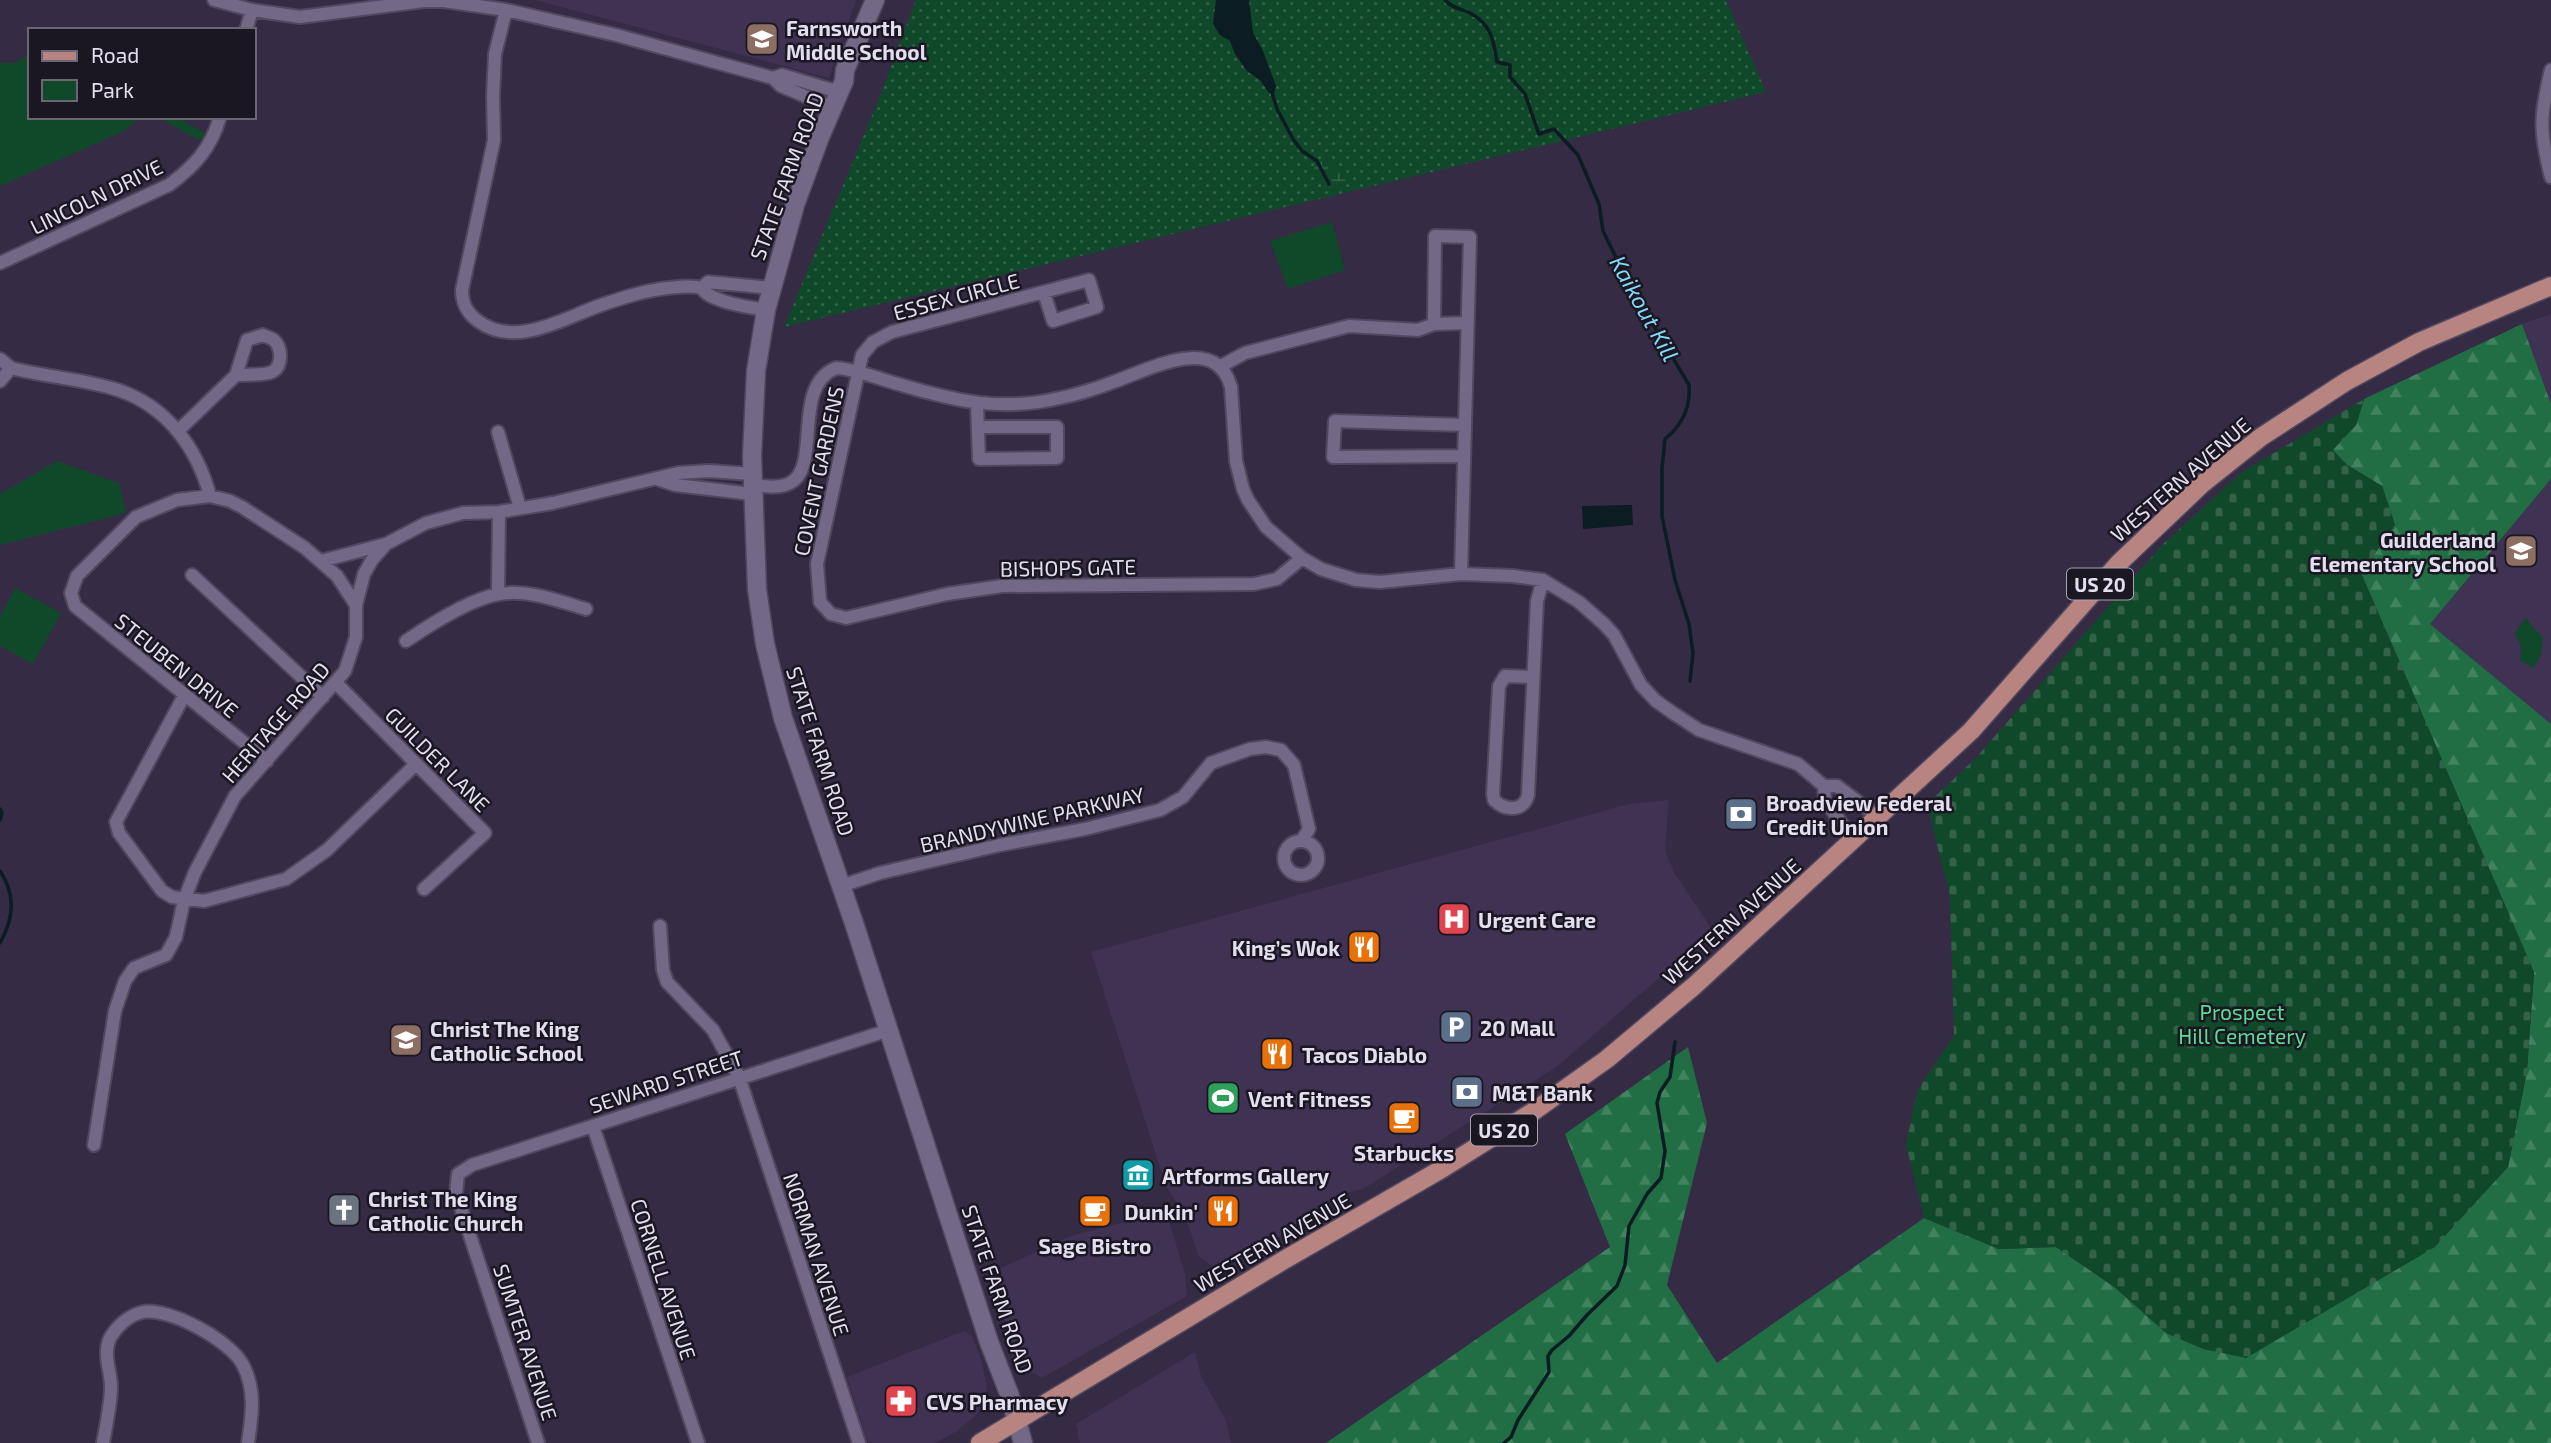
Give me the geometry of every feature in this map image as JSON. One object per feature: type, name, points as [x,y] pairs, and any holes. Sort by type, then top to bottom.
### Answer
[{"type":"main road","name":"STATE FARM ROAD","points":[[874,0],[795,205],[766,310],[756,371],[752,484],[757,589],[777,698],[889,1030],[1023,1443]]},
{"type":"main road","name":"STATE FARM ROAD","points":[[839,94],[856,71],[886,0]]},
{"type":"main road","name":"WESTERN AVENUE","points":[[980,1443],[1284,1260],[1440,1170],[1534,1111],[1608,1059],[1662,1015],[1971,731],[2119,563],[2202,484],[2300,411],[2380,363],[2419,342],[2551,286]]},
{"type":"street","points":[[214,0],[252,10],[300,17],[425,1],[506,10],[616,35],[773,78],[781,86],[839,94]]},
{"type":"street","points":[[247,28],[252,10]]},
{"type":"street","points":[[506,10],[495,54],[494,140],[462,290],[466,309],[482,324],[502,332],[530,331],[603,304],[666,288],[702,288],[708,282],[771,288]]},
{"type":"street","points":[[2551,70],[2541,122],[2541,138],[2551,177]]},
{"type":"street","name":"LINCOLN DRIVE","points":[[0,262],[169,185],[203,156],[219,119]]},
{"type":"street","points":[[1434,324],[1435,236],[1470,237],[1461,574]]},
{"type":"street","points":[[702,288],[708,295],[746,307],[766,310]]},
{"type":"street","name":"ESSEX CIRCLE","points":[[858,373],[865,348],[881,337],[1044,292]]},
{"type":"street","points":[[1221,366],[1250,352],[1349,326],[1418,330],[1434,324],[1467,323]]},
{"type":"street","points":[[752,484],[780,486],[796,479],[804,465],[808,416],[818,384],[822,376],[836,368],[955,400],[977,404],[1026,403],[1059,398],[1102,386],[1186,358],[1201,358],[1221,366],[1228,376],[1236,461],[1248,500],[1266,527],[1302,558],[1321,569],[1356,580],[1380,582],[1461,574],[1543,580],[1579,602],[1604,624],[1614,635],[1641,685],[1664,707],[1699,730],[1798,764],[1824,786],[1837,786],[1878,817]]},
{"type":"street","points":[[0,359],[11,368],[118,390],[155,408],[178,430],[200,464],[210,496],[242,507],[321,561],[337,576],[356,605]]},
{"type":"street","points":[[0,381],[11,368]]},
{"type":"street","name":"COVENT GARDENS","points":[[831,614],[820,602],[817,564],[858,373]]},
{"type":"street","points":[[178,430],[236,375]]},
{"type":"street","points":[[977,404],[979,459],[1056,458],[1057,427],[978,427]]},
{"type":"street","points":[[1464,456],[1333,457],[1335,421],[1465,425]]},
{"type":"street","points":[[498,432],[520,508]]},
{"type":"street","name":"HERITAGE ROAD","points":[[321,561],[386,544],[426,523],[463,513],[499,512],[553,503],[678,473],[709,471],[752,484]]},
{"type":"street","name":"HERITAGE ROAD","points":[[656,479],[675,485],[752,484]]},
{"type":"street","name":"STEUBEN DRIVE","points":[[210,496],[177,500],[136,517],[77,576],[71,593],[75,606],[267,761]]},
{"type":"street","points":[[498,594],[499,512]]},
{"type":"street","name":"HERITAGE ROAD","points":[[94,1145],[119,996],[129,973],[134,968],[158,960],[172,947],[184,900],[195,872],[236,796],[336,683],[350,660],[356,638],[356,605],[365,574],[372,560],[386,544]]},
{"type":"street","name":"BISHOPS GATE","points":[[831,614],[846,618],[947,594],[1002,586],[1254,584],[1277,579],[1302,558]]},
{"type":"street","points":[[192,575],[323,697]]},
{"type":"street","points":[[1533,677],[1505,676],[1499,686],[1493,794],[1494,800],[1505,807],[1517,808],[1527,801],[1537,601],[1543,580]]},
{"type":"street","points":[[406,641],[435,622],[498,594],[530,594],[586,609]]},
{"type":"street","name":"GUILDER LANE","points":[[336,683],[485,833],[424,889]]},
{"type":"street","points":[[184,696],[116,822],[119,833],[162,891],[172,897],[204,901],[286,879],[327,850],[415,764]]},
{"type":"street","name":"BRANDYWINE PARKWAY","points":[[841,886],[880,873],[1160,810],[1183,797],[1211,763],[1250,749],[1265,747],[1282,750],[1294,765],[1309,829],[1302,840]]},
{"type":"street","points":[[1824,786],[1825,800],[1853,840]]},
{"type":"street","name":"NORMAN AVENUE","points":[[660,926],[663,970],[667,982],[713,1030],[739,1077],[859,1443]]},
{"type":"street","name":"SEWARD STREET","points":[[458,1174],[472,1165],[889,1030]]},
{"type":"street","name":"CORNELL AVENUE","points":[[593,1126],[698,1443]]},
{"type":"street","name":"SUMTER AVENUE","points":[[458,1174],[456,1193],[538,1443]]},
{"type":"street","points":[[103,1443],[111,1387],[107,1362],[109,1341],[116,1329],[128,1318],[141,1312],[152,1311],[180,1320],[208,1334],[238,1357],[251,1388],[252,1417],[247,1443]]},
{"type":"shaded area","name":"Farnsworth Middle School","points":[[535,0],[856,0],[829,78]]},
{"type":"shaded area","points":[[1216,0],[1249,0],[1253,33],[1276,86],[1274,94],[1269,93],[1260,80],[1247,71],[1230,41],[1220,35],[1213,24]]},
{"type":"shaded area","points":[[2551,314],[2551,404],[2522,324]]},
{"type":"shaded area","name":"Guilderland Elementary School","points":[[2551,479],[2551,724],[2430,624]]},
{"type":"shaded area","points":[[1632,505],[1633,525],[1583,529],[1582,506]]},
{"type":"shaded area","points":[[1669,800],[1665,851],[1674,872],[1713,931],[1558,1066],[1363,1189],[1335,1196],[1277,1238],[1241,1258],[1223,1267],[1210,1265],[1199,1256],[1184,1214],[1166,1186],[1091,952],[1629,804]]},
{"type":"shaded area","points":[[1166,1211],[1185,1274],[1187,1296],[1042,1378],[1026,1369],[1013,1346],[988,1274],[1071,1236]]},
{"type":"shaded area","points":[[964,1331],[972,1336],[981,1359],[987,1387],[984,1402],[976,1415],[957,1431],[935,1443],[868,1443],[847,1377]]},
{"type":"shaded area","points":[[1195,1352],[1201,1376],[1226,1420],[1231,1443],[1080,1443],[1076,1424]]},
{"type":"green space","points":[[916,0],[1726,0],[1766,92],[784,327],[878,101]]},
{"type":"green space","points":[[28,56],[28,119],[138,119],[126,130],[0,186],[0,63],[14,63]]},
{"type":"green space","points":[[161,119],[179,119],[205,133],[201,141]]},
{"type":"green space","points":[[1322,161],[1336,161],[1347,184],[1329,194],[1310,169]]},
{"type":"green space","points":[[1332,222],[1345,270],[1288,289],[1270,241]]},
{"type":"green space","points":[[2522,324],[2551,404],[2551,479],[2430,624],[2551,724],[2551,1443],[1326,1443],[1610,1247],[1565,1134],[1688,1047],[1707,1123],[1667,1285],[1717,1363],[1924,1218],[1999,1249],[2056,1247],[2113,1286],[2508,1167],[2527,1071],[2534,972],[2361,573],[2395,525],[2382,486],[2347,465],[2332,450],[2356,425],[2364,399]]},
{"type":"green space","name":"Prospect Hill Cemetery","points":[[2364,399],[2356,425],[2333,450],[2347,465],[2382,486],[2395,525],[2361,573],[2534,972],[2527,1071],[2508,1167],[2435,1247],[2246,1358],[2203,1349],[2166,1333],[2113,1286],[2056,1247],[1999,1249],[1924,1218],[1906,1145],[1917,1091],[1954,1035],[1950,897],[1927,804],[1974,760],[2163,544],[2242,472]]},
{"type":"green space","points":[[57,461],[119,483],[126,513],[0,545],[0,494]]},
{"type":"green space","points":[[15,588],[61,613],[33,664],[0,646],[0,617]]},
{"type":"green space","points":[[2525,618],[2543,638],[2541,655],[2533,668],[2520,660],[2521,646],[2515,633]]},
{"type":"waterway","name":"Kaikout Kill","points":[[1445,0],[1483,22],[1493,40],[1497,62],[1510,65],[1510,77],[1525,94],[1539,134],[1554,129],[1578,155],[1599,204],[1603,231],[1629,284],[1689,385],[1684,415],[1665,439],[1662,516],[1675,580],[1689,624],[1693,653],[1690,681]]},
{"type":"waterway","points":[[1271,89],[1277,109],[1293,139],[1302,151],[1317,161],[1329,184]]},
{"type":"waterway","points":[[0,809],[0,820]]},
{"type":"waterway","points":[[0,871],[11,898],[8,925],[0,943]]},
{"type":"waterway","name":"Kaikout Kill","points":[[1504,1443],[1511,1437],[1518,1420],[1549,1372],[1548,1356],[1552,1350],[1617,1286],[1625,1265],[1629,1226],[1647,1194],[1661,1178],[1665,1151],[1657,1103],[1660,1092],[1670,1077],[1675,1042]]},
{"type":"place","name":"Farnsworth Middle School","points":[[762,39]]},
{"type":"place","name":"Guilderland Elementary School","points":[[2521,551]]},
{"type":"place","name":"Broadview Federal Credit Union","points":[[1741,814]]},
{"type":"place","name":"Urgent Care","points":[[1454,919]]},
{"type":"place","name":"King’s Wok","points":[[1364,947]]},
{"type":"place","name":"20 Mall","points":[[1456,1027]]},
{"type":"place","name":"Christ The King Catholic School","points":[[406,1040]]},
{"type":"place","name":"Tacos Diablo","points":[[1277,1054]]},
{"type":"place","name":"M&T Bank","points":[[1467,1092]]},
{"type":"place","name":"Vent Fitness","points":[[1223,1098]]},
{"type":"place","name":"Starbucks","points":[[1404,1118]]},
{"type":"place","name":"Artforms Gallery","points":[[1138,1175]]},
{"type":"place","name":"Christ The King Catholic Church","points":[[344,1210]]},
{"type":"place","name":"Sage Bistro","points":[[1095,1211]]},
{"type":"place","name":"Dunkin'","points":[[1223,1211]]},
{"type":"place","name":"CVS Pharmacy","points":[[901,1401]]}]
